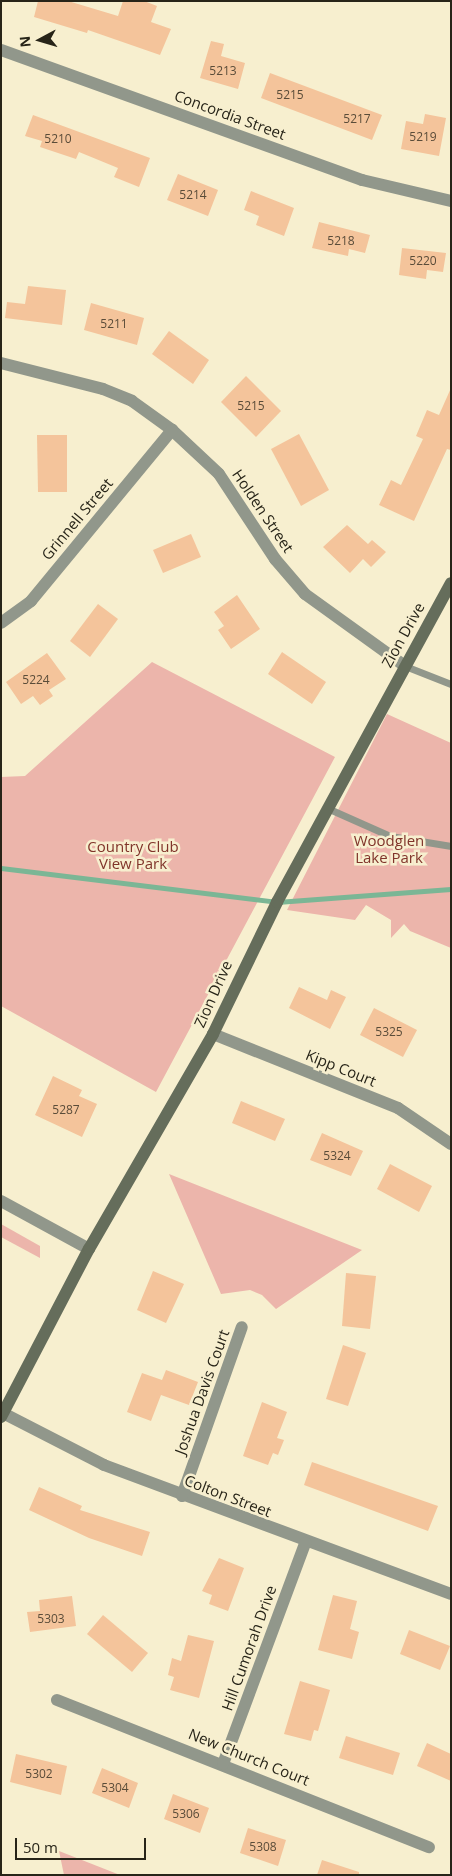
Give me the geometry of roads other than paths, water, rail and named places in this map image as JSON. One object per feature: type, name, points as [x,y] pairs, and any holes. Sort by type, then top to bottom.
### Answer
[{"type":"main road","name":"Zion Drive","points":[[2,1414],[89,1249],[213,1034],[242,968],[451,582]]},
{"type":"street","name":"Concordia Street","points":[[1,50],[362,180],[451,202]]},
{"type":"street","name":"Holden Street","points":[[1,363],[103,389],[132,401],[172,430],[219,474],[275,559],[305,594],[405,666]]},
{"type":"street","name":"Grinnell Street","points":[[1,624],[31,601],[172,430]]},
{"type":"street","name":"Kipp Court","points":[[213,1034],[398,1108],[451,1144]]},
{"type":"street","points":[[1,1201],[89,1249]]},
{"type":"street","name":"Joshua Davis Court","points":[[182,1496],[242,1327]]},
{"type":"street","name":"Colton Street","points":[[2,1414],[104,1465],[305,1543],[451,1594]]},
{"type":"street","name":"Hill Cumorah Drive","points":[[223,1764],[305,1543]]},
{"type":"street","name":"New Church Court","points":[[57,1700],[429,1847]]},
{"type":"lane","points":[[405,666],[451,684]]},
{"type":"lane","points":[[327,808],[390,836],[451,846]]},
{"type":"waterway","points":[[1,868],[277,902],[451,889]]},
{"type":"park label","name":"Woodglen Lake Park","points":[[389,848]]},
{"type":"park label","name":"Country Club View Park","points":[[133,854]]}]
